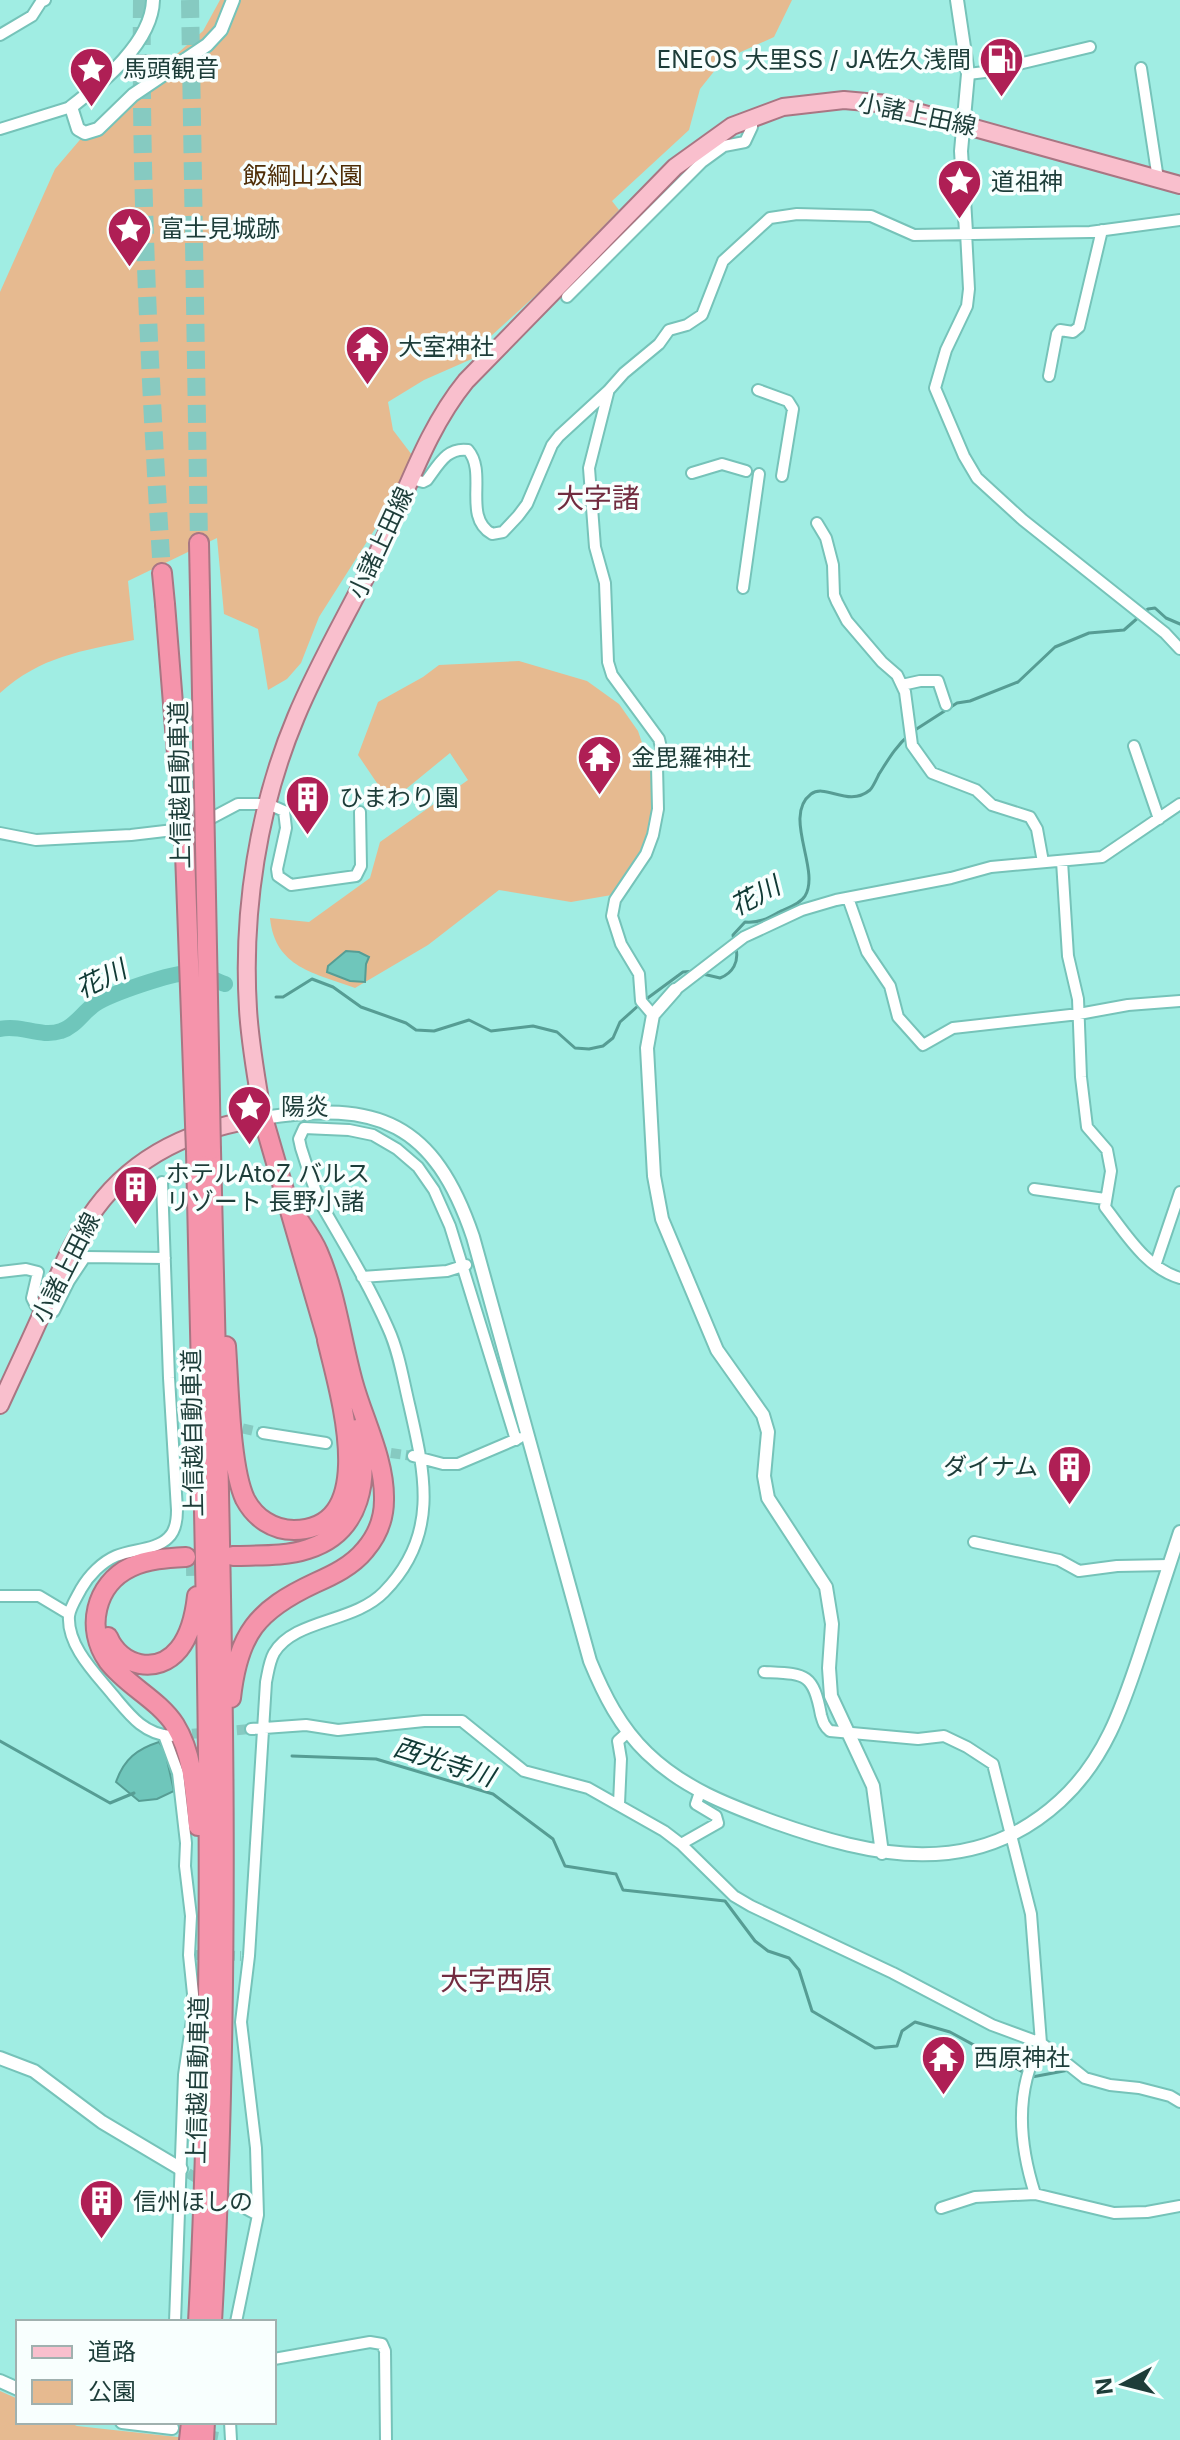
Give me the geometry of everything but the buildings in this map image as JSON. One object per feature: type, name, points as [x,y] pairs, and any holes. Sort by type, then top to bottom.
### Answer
[{"type":"highway","name":"上信越自動車道","points":[[198,2320],[209,1993],[201,1385],[204,1150],[199,543]]},
{"type":"highway","name":"上信越自動車道","points":[[162,573],[186,866],[204,1150],[212,1192],[225,1929],[221,2136],[212,2320]]},
{"type":"highway","points":[[263,1118],[301,1255],[359,1437],[364,1475],[360,1499],[348,1521],[321,1544],[297,1552],[233,1561],[303,1561],[328,1553],[348,1537],[364,1516],[372,1491],[374,1465],[370,1435]]},
{"type":"highway","points":[[212,1192],[238,1477],[254,1512],[270,1525],[280,1528],[301,1529],[320,1523],[336,1509],[346,1488],[348,1450],[327,1340]]},
{"type":"highway","points":[[225,1929],[229,1868],[229,1715],[238,1657],[249,1632],[264,1613],[285,1598],[345,1568],[372,1541],[381,1520],[384,1499],[381,1475],[321,1259],[287,1200]]},
{"type":"highway","points":[[201,1385],[198,1436],[199,1586],[192,1624],[177,1652],[163,1662],[138,1665],[123,1658],[112,1646],[106,1631],[106,1614],[114,1597],[127,1583],[146,1573],[186,1562],[148,1562],[119,1575],[99,1601],[95,1621],[98,1642],[109,1662],[167,1714],[186,1751],[197,1821],[209,1993]]},
{"type":"main road","name":"小諸上田線","points":[[0,1405],[66,1258],[88,1219],[125,1176],[155,1153],[184,1137],[215,1126],[263,1118],[250,1039],[247,983],[252,890],[268,804],[296,717],[381,545],[439,418],[466,381],[656,184],[704,144],[752,117],[806,102],[852,100],[888,104],[1180,185]]},
{"type":"street","points":[[0,35],[32,16],[45,0]]},
{"type":"street","points":[[0,129],[71,107],[108,78],[153,17],[153,0]]},
{"type":"street","points":[[71,107],[78,129],[85,133],[98,129],[133,95],[207,45],[221,30],[233,0]]},
{"type":"street","points":[[957,0],[968,74],[961,151],[969,289],[967,306],[946,350],[935,388],[964,456],[977,478],[1023,520],[1165,633],[1180,649]]},
{"type":"street","points":[[968,74],[1090,47]]},
{"type":"street","points":[[1141,68],[1158,179]]},
{"type":"street","points":[[567,297],[702,162],[724,146],[745,142],[752,127],[752,117]]},
{"type":"street","points":[[411,479],[427,480],[452,450],[468,450],[474,460],[481,524],[492,534],[503,532],[527,504],[552,445],[624,373],[659,344],[669,330],[687,325],[702,315],[717,269],[770,218],[797,214],[871,216],[914,235],[1102,230],[1180,220]]},
{"type":"street","points":[[1049,376],[1057,334],[1060,330],[1073,332],[1079,327],[1102,230]]},
{"type":"street","points":[[758,390],[788,401],[793,409],[782,476]]},
{"type":"street","points":[[608,391],[589,468],[595,547],[605,583],[608,662],[612,675],[659,739],[662,752],[657,766],[658,809],[650,845],[615,900],[612,916],[621,944],[639,974],[641,1001],[653,1015]]},
{"type":"street","points":[[692,473],[722,464],[746,471]]},
{"type":"street","points":[[743,588],[759,474]]},
{"type":"street","points":[[817,523],[826,538],[837,602],[847,621],[897,675],[905,692],[912,745],[932,773],[976,790],[992,805],[1030,817],[1037,829],[1043,862]]},
{"type":"street","points":[[902,685],[938,681],[946,705]]},
{"type":"street","points":[[1134,746],[1159,819]]},
{"type":"street","points":[[0,833],[36,840],[164,832],[204,822],[238,804],[268,804],[286,815],[277,873],[280,879],[291,885],[356,876],[361,866],[360,812]]},
{"type":"street","points":[[882,1853],[873,1786],[846,1731],[830,1688],[832,1624],[826,1587],[768,1498],[764,1476],[768,1450],[766,1423],[752,1395],[731,1372],[717,1350],[662,1219],[654,1176],[648,1076],[648,1038],[653,1015],[675,990],[744,937],[802,910],[991,867],[1102,857],[1179,809]]},
{"type":"street","points":[[1062,861],[1068,956],[1079,1014],[1081,1077],[1087,1127],[1107,1150],[1111,1171],[1105,1207],[1139,1252],[1156,1263],[1163,1273],[1180,1278]]},
{"type":"street","points":[[848,898],[867,952],[890,986],[898,1017],[923,1045],[953,1028],[1180,1001]]},
{"type":"street","points":[[263,1118],[318,1111],[360,1114],[402,1131],[428,1153],[449,1180],[466,1217],[522,1437]]},
{"type":"street","points":[[236,2320],[258,2215],[256,2148],[241,2022],[266,1682],[272,1658],[279,1646],[300,1631],[344,1617],[370,1604],[384,1592],[406,1563],[422,1525],[425,1501],[394,1343],[311,1177],[299,1139],[304,1128],[349,1130],[373,1135],[397,1149],[418,1167],[434,1190],[464,1266],[522,1437],[590,1661],[607,1700],[628,1732],[660,1765],[700,1792],[804,1832],[882,1853],[925,1856],[958,1852],[1011,1833],[1058,1803],[1099,1755],[1118,1718],[1180,1532]]},
{"type":"street","points":[[162,1182],[177,1510],[173,1532],[162,1543],[125,1553],[103,1564],[85,1582],[69,1614],[75,1643],[100,1679],[137,1722],[167,1735],[178,1773],[191,1916],[193,2013],[184,2075],[184,2171],[175,2320]]},
{"type":"street","points":[[1034,1189],[1105,1199]]},
{"type":"street","points":[[1156,1263],[1180,1192]]},
{"type":"street","points":[[0,1272],[26,1269],[38,1272],[32,1298],[36,1306],[54,1311],[85,1257],[165,1258]]},
{"type":"street","points":[[362,1277],[447,1271],[464,1266]]},
{"type":"street","points":[[263,1433],[326,1443]]},
{"type":"street","points":[[417,1457],[458,1464],[522,1437]]},
{"type":"street","points":[[974,1542],[1059,1560],[1079,1571],[1117,1566],[1169,1565]]},
{"type":"street","points":[[0,1596],[39,1596],[69,1614]]},
{"type":"street","points":[[764,1672],[794,1674],[809,1680],[818,1692],[824,1725],[830,1731],[918,1739],[944,1736],[993,1764],[1031,1914],[1041,2043],[1031,2062],[1020,2136],[1035,2194]]},
{"type":"street","points":[[251,1729],[306,1725],[338,1730],[424,1721],[462,1721],[524,1771],[588,1788],[619,1804],[681,1844],[725,1887],[751,1906],[915,1984],[992,2025],[1041,2043],[1085,2078],[1139,2088],[1170,2096],[1180,2102]]},
{"type":"street","points":[[619,1804],[621,1759],[618,1741],[628,1732]]},
{"type":"street","points":[[681,1844],[718,1823],[716,1816],[696,1804],[700,1792]]},
{"type":"street","points":[[0,2058],[34,2071],[102,2122],[184,2171]]},
{"type":"street","points":[[941,2208],[975,2197],[1035,2194],[1114,2213],[1147,2212],[1180,2206]]},
{"type":"street","points":[[243,2207],[258,2215]]},
{"type":"street","points":[[276,2359],[370,2342],[382,2344],[385,2351],[386,2440]]},
{"type":"street","points":[[139,2424],[181,2429]]},
{"type":"street","points":[[211,2439],[230,2440]]},
{"type":"green space","name":"飯綱山公園","points":[[220,0],[792,0],[774,37],[723,60],[700,89],[689,130],[612,201],[619,210],[547,285],[490,337],[474,358],[424,380],[388,402],[393,430],[412,455],[380,521],[319,617],[301,663],[287,679],[268,690],[258,629],[224,614],[217,538],[128,581],[134,640],[47,663],[0,693],[0,292],[55,169],[96,121],[137,83],[203,31]]},
{"type":"green space","points":[[519,661],[587,681],[619,704],[638,731],[655,781],[658,832],[629,892],[571,902],[499,890],[428,945],[355,988],[299,966],[280,948],[273,935],[270,918],[309,922],[370,878],[380,842],[468,780],[450,753],[406,789],[383,792],[358,755],[378,702],[439,665]]},
{"type":"green space","points":[[0,2391],[16,2398],[16,2424],[72,2424],[205,2440],[0,2440]]},
{"type":"shaded area","points":[[346,951],[369,957],[365,982],[350,981],[327,972],[328,966]]},
{"type":"shaded area","points":[[159,1742],[165,1751],[174,1791],[157,1799],[139,1801],[116,1782],[132,1756]]},
{"type":"waterway","name":"花川","points":[[915,730],[957,703],[1018,682],[1055,647],[1089,633],[1124,630],[1148,609],[1155,608],[1166,618],[1180,624]]},
{"type":"waterway","name":"花川","points":[[734,941],[733,935],[745,922],[767,919],[797,904],[805,896],[809,872],[800,816],[803,804],[811,794],[823,791],[854,797],[862,795],[870,790],[892,753],[909,735]]},
{"type":"waterway","name":"花川","points":[[703,974],[720,978],[732,970],[736,962],[736,948]]},
{"type":"waterway","name":"花川","points":[[645,1000],[683,972],[696,971]]},
{"type":"waterway","name":"花川","points":[[0,1029],[46,1033],[61,1031],[103,1000],[170,976],[199,974],[225,984]]},
{"type":"waterway","name":"花川","points":[[276,997],[283,997],[312,979],[333,987],[361,1007],[406,1023],[416,1030],[434,1031],[469,1020],[491,1031],[533,1026],[557,1032],[575,1048],[589,1049],[603,1046],[613,1038],[620,1022],[639,1005]]},
{"type":"waterway","name":"西光寺川","points":[[0,1741],[110,1803],[134,1793]]},
{"type":"waterway","name":"西光寺川","points":[[292,1756],[376,1759],[493,1794],[553,1839],[565,1866],[616,1874],[623,1890],[725,1901],[755,1941],[768,1951],[789,1958],[799,1970],[812,2011],[875,2048],[897,2046],[902,2031],[915,2022],[950,2032],[1032,2077],[1069,2070]]},
{"type":"tunnel","points":[[142,0],[147,286],[162,573]]},
{"type":"tunnel","points":[[190,0],[199,543]]},
{"type":"tunnel","points":[[175,1414],[205,1420]]},
{"type":"tunnel","points":[[228,1425],[263,1433]]},
{"type":"tunnel","points":[[376,1451],[413,1456]]},
{"type":"tunnel","points":[[186,1567],[233,1566]]},
{"type":"tunnel","points":[[177,1735],[251,1729]]},
{"type":"tunnel","points":[[195,1955],[241,1956]]},
{"type":"tunnel","points":[[188,2173],[243,2207]]},
{"type":"tunnel","points":[[180,2430],[218,2437]]},
{"type":"place","name":"ENEOS 大里SS / JA佐久浅間","points":[[1002,99]]},
{"type":"place","name":"馬頭観音","points":[[92,108]]},
{"type":"place","name":"道祖神","points":[[960,221]]},
{"type":"place","name":"富士見城跡","points":[[129,268]]},
{"type":"place","name":"大室神社","points":[[367,386]]},
{"type":"place","name":"金毘羅神社","points":[[600,797]]},
{"type":"place","name":"ひまわり園","points":[[308,837]]},
{"type":"place","name":"陽炎","points":[[250,1146]]},
{"type":"place","name":"ホテルAtoZ バルス リゾート 長野小諸","points":[[135,1227]]},
{"type":"place","name":"ダイナム","points":[[1069,1506]]},
{"type":"place","name":"西原神社","points":[[943,2097]]},
{"type":"place","name":"信州ほしの","points":[[102,2241]]},
{"type":"district","name":"大字諸","points":[[598,498]]},
{"type":"district","name":"大字西原","points":[[496,1980]]}]
